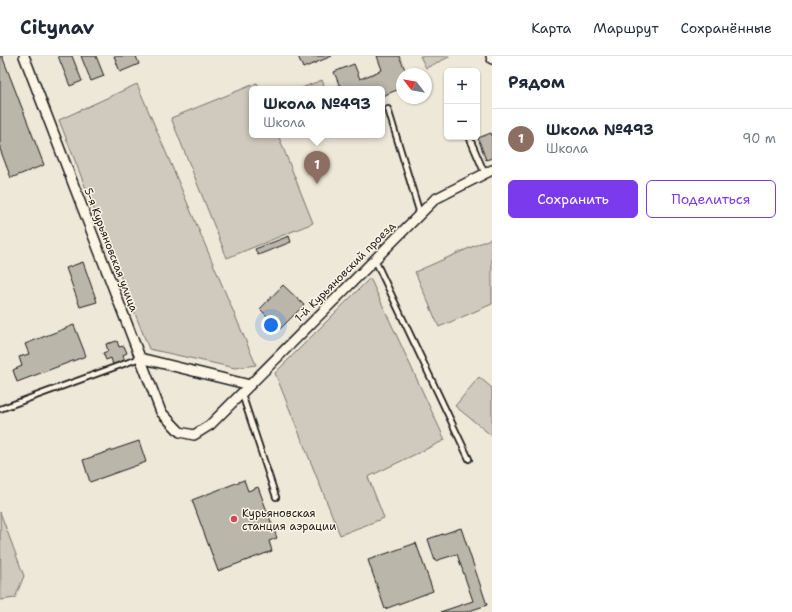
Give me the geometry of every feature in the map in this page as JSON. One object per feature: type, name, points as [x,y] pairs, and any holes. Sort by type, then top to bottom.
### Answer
[{"type":"street","name":"5-я Курьяновская улица","points":[[24,56],[161,412],[180,432],[194,436]]},
{"type":"street","name":"1-й Курьяновский проезд","points":[[194,436],[210,426],[435,199],[488,172]]},
{"type":"street","points":[[140,358],[250,385]]},
{"type":"lane","points":[[388,109],[420,214]]},
{"type":"lane","points":[[471,140],[488,172]]},
{"type":"lane","points":[[375,260],[469,459]]},
{"type":"lane","points":[[0,409],[140,358]]},
{"type":"lane","points":[[242,394],[276,497]]},
{"type":"shaded area","points":[[420,56],[449,56],[449,57],[426,68]]},
{"type":"shaded area","points":[[322,80],[324,86],[307,86]]},
{"type":"shaded area","points":[[257,83],[258,86],[250,86]]},
{"type":"shaded area","points":[[137,84],[256,365],[235,368],[149,349],[59,120]]},
{"type":"shaded area","points":[[249,86],[249,138],[279,138],[313,223],[227,258],[171,118]]},
{"type":"shaded area","points":[[492,238],[492,304],[439,327],[415,272]]},
{"type":"shaded area","points":[[370,278],[445,440],[368,477],[384,518],[340,535],[275,373]]},
{"type":"shaded area","points":[[479,377],[492,388],[492,436],[455,406]]},
{"type":"shaded area","points":[[0,512],[24,576],[15,598],[1,600]]},
{"type":"building","points":[[0,56],[2,56],[44,165],[11,178],[0,149]]},
{"type":"building","points":[[58,56],[72,56],[82,81],[70,86]]},
{"type":"building","points":[[81,56],[96,56],[104,76],[91,81]]},
{"type":"building","points":[[114,56],[136,56],[139,64],[120,72]]},
{"type":"building","points":[[298,56],[332,56],[303,68]]},
{"type":"building","points":[[377,56],[399,56],[404,68],[396,68],[396,90],[385,95],[385,86],[340,86],[334,72],[354,64],[360,79],[382,70]]},
{"type":"building","points":[[491,133],[492,158],[486,160],[479,140],[480,137]]},
{"type":"building","points":[[289,236],[291,242],[258,255],[255,249]]},
{"type":"building","points":[[83,262],[97,302],[80,307],[66,268]]},
{"type":"building","points":[[283,285],[304,305],[280,329],[260,309]]},
{"type":"building","points":[[74,325],[86,356],[17,382],[13,370],[22,366],[19,357],[29,354],[25,344]]},
{"type":"building","points":[[117,341],[119,347],[124,346],[127,353],[123,355],[125,362],[113,365],[111,358],[106,360],[103,353],[108,351],[106,344]]},
{"type":"building","points":[[139,441],[146,462],[90,482],[83,460]]},
{"type":"building","name":"Курьяновская станция аэрации","points":[[244,480],[248,491],[258,487],[277,538],[269,541],[272,551],[218,571],[192,500]]},
{"type":"building","points":[[461,528],[487,605],[466,612],[440,612],[473,601],[457,554],[435,561],[428,539]]},
{"type":"building","points":[[416,543],[433,591],[385,609],[368,560]]},
{"type":"place","name":"Школа №493","points":[[317,184]]},
{"type":"place","name":"Курьяновская станция аэрации","points":[[234,519]]}]
